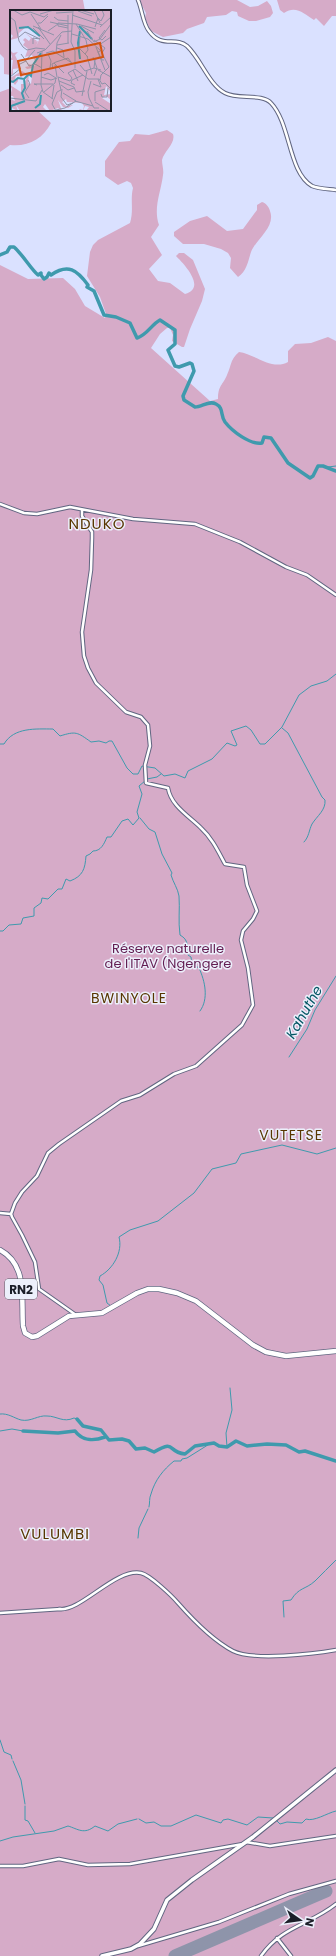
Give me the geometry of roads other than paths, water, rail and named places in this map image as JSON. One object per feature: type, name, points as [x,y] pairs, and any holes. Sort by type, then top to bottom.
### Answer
[{"type":"highway","name":"RN2","points":[[0,1250],[14,1262],[20,1274],[23,1326],[26,1334],[32,1337],[37,1336],[63,1319],[76,1315],[102,1313],[137,1292],[148,1289],[159,1289],[182,1294],[196,1301],[253,1345],[266,1352],[286,1356],[336,1351]]},
{"type":"main road","points":[[102,1956],[138,1946],[151,1934],[167,1900],[244,1843],[336,1770]]},
{"type":"street","points":[[138,0],[148,30],[163,42],[185,45],[205,68],[216,86],[224,93],[236,97],[260,98],[270,102],[280,113],[292,153],[304,178],[313,186],[336,190]]},
{"type":"street","points":[[0,504],[18,512],[28,514],[37,514],[70,508],[133,519],[195,524],[250,546],[286,567],[307,575],[336,595]]},
{"type":"street","points":[[11,1214],[22,1192],[37,1176],[50,1151],[121,1101],[140,1094],[174,1074],[196,1066],[242,1025],[253,1004],[248,968],[240,940],[243,931],[253,919],[257,910],[247,884],[244,867],[225,864],[213,842],[201,828],[179,808],[168,788],[146,783],[145,766],[150,746],[148,725],[141,717],[126,712],[100,687],[93,679],[84,656],[82,632],[92,570],[92,532],[82,516],[82,510]]},
{"type":"street","points":[[0,1213],[11,1214]]},
{"type":"street","points":[[11,1214],[34,1262],[39,1289],[76,1315]]},
{"type":"street","points":[[0,1613],[71,1607],[118,1578],[134,1573],[142,1573],[174,1599],[198,1624],[233,1651],[248,1654],[302,1656],[336,1650]]},
{"type":"street","points":[[0,1866],[23,1866],[59,1859],[88,1865],[130,1864],[198,1850],[244,1843],[270,1846],[336,1836]]},
{"type":"street","points":[[138,1946],[219,1922],[289,1894],[336,1881]]},
{"type":"street","points":[[261,1956],[277,1938],[292,1928],[326,1912],[336,1904]]},
{"type":"street","points":[[277,1938],[291,1956]]},
{"type":"waterway","points":[[0,255],[7,252],[10,247],[14,247],[38,275],[41,273],[44,279],[49,273],[51,275],[62,269],[76,272],[88,285],[87,287],[94,291],[104,315],[116,317],[130,323],[137,338],[144,335],[160,320],[175,330],[175,344],[168,350],[175,366],[179,367],[190,363],[192,364],[194,371],[183,396],[184,400],[195,407],[208,403],[216,404],[220,408],[225,422],[247,440],[262,443],[264,437],[271,438],[288,463],[310,478],[313,476],[318,466],[323,466],[336,471]]},
{"type":"waterway","points":[[328,467],[336,466]]},
{"type":"waterway","points":[[0,744],[4,744],[13,734],[26,730],[53,729],[60,736],[76,733],[91,742],[99,741],[106,743],[112,741],[127,768],[133,774],[138,774],[142,766],[155,768],[164,776],[175,774],[185,778],[188,771],[212,759],[227,743],[235,746],[237,745],[231,731],[246,726],[251,730],[260,744],[265,744],[282,727],[299,695],[311,686],[327,681],[336,674]]},
{"type":"waterway","points":[[282,728],[288,733],[325,800],[323,810],[312,824],[308,836],[304,842]]},
{"type":"waterway","points":[[147,779],[157,777],[161,774]]},
{"type":"waterway","points":[[0,931],[3,931],[9,925],[21,924],[23,918],[34,916],[34,908],[41,903],[42,898],[48,899],[58,889],[62,889],[66,879],[70,881],[78,877],[84,868],[86,856],[100,848],[107,837],[111,837],[122,821],[128,819],[133,825],[139,818],[137,812],[142,794],[139,786],[145,781]]},
{"type":"waterway","points":[[140,818],[149,829],[155,832],[162,854],[172,873],[171,875],[178,893],[180,935],[186,941],[188,955],[191,957],[192,964],[199,968],[203,979],[205,996],[203,1006],[200,1011]]},
{"type":"waterway","name":"Kahuthe","points":[[289,1057],[307,1029],[315,1010],[336,976]]},
{"type":"waterway","points":[[111,1306],[107,1303],[103,1285],[99,1280],[100,1276],[105,1273],[116,1260],[120,1248],[119,1237],[130,1230],[158,1221],[194,1193],[212,1169],[236,1163],[241,1154],[282,1145],[317,1154],[336,1148]]},
{"type":"waterway","points":[[227,1447],[226,1433],[232,1410],[230,1388]]},
{"type":"waterway","points":[[0,1414],[6,1414],[21,1420],[41,1416],[51,1416],[63,1420],[74,1418],[77,1419]]},
{"type":"waterway","points":[[77,1419],[83,1426],[101,1430],[109,1440],[122,1439],[129,1441],[136,1449],[145,1448],[154,1452],[169,1446],[175,1451],[185,1454],[195,1446],[214,1443],[219,1446],[227,1447],[236,1441],[247,1446],[267,1444],[286,1445],[299,1452],[305,1451],[336,1461]]},
{"type":"waterway","points":[[0,1431],[12,1429],[23,1431]]},
{"type":"waterway","points":[[23,1431],[58,1433],[75,1431],[81,1437],[88,1439],[105,1437]]},
{"type":"waterway","points":[[149,1507],[150,1496],[155,1484],[166,1468],[174,1461],[181,1461],[182,1459],[187,1458],[211,1443]]},
{"type":"waterway","points":[[138,1538],[139,1528],[148,1509]]},
{"type":"waterway","points":[[284,1617],[283,1601],[291,1600],[299,1591],[315,1581],[336,1560]]},
{"type":"waterway","points":[[0,1740],[4,1752],[11,1755],[12,1759]]},
{"type":"waterway","points":[[13,1761],[21,1780],[25,1804]]},
{"type":"waterway","points":[[25,1806],[25,1820],[28,1821],[35,1833]]},
{"type":"waterway","points":[[276,1820],[280,1824],[287,1822],[302,1823],[306,1819],[309,1820],[317,1818],[336,1811]]},
{"type":"waterway","points":[[139,1819],[146,1823],[154,1822],[161,1826],[171,1826],[196,1815],[221,1823],[223,1820],[228,1819],[247,1825],[258,1817],[273,1818]]},
{"type":"waterway","points":[[0,1841],[13,1837],[54,1831],[68,1826],[84,1831],[95,1826],[108,1831],[118,1824],[137,1819]]},
{"type":"district","name":"NDUKO","points":[[97,523]]},
{"type":"district","name":"BWINYOLE","points":[[129,998]]},
{"type":"district","name":"VUTETSE","points":[[291,1135]]},
{"type":"district","name":"VULUMBI","points":[[55,1533]]},
{"type":"park label","name":"Réserve naturelle de l'ITAV (Ngengere","points":[[168,956]]}]
